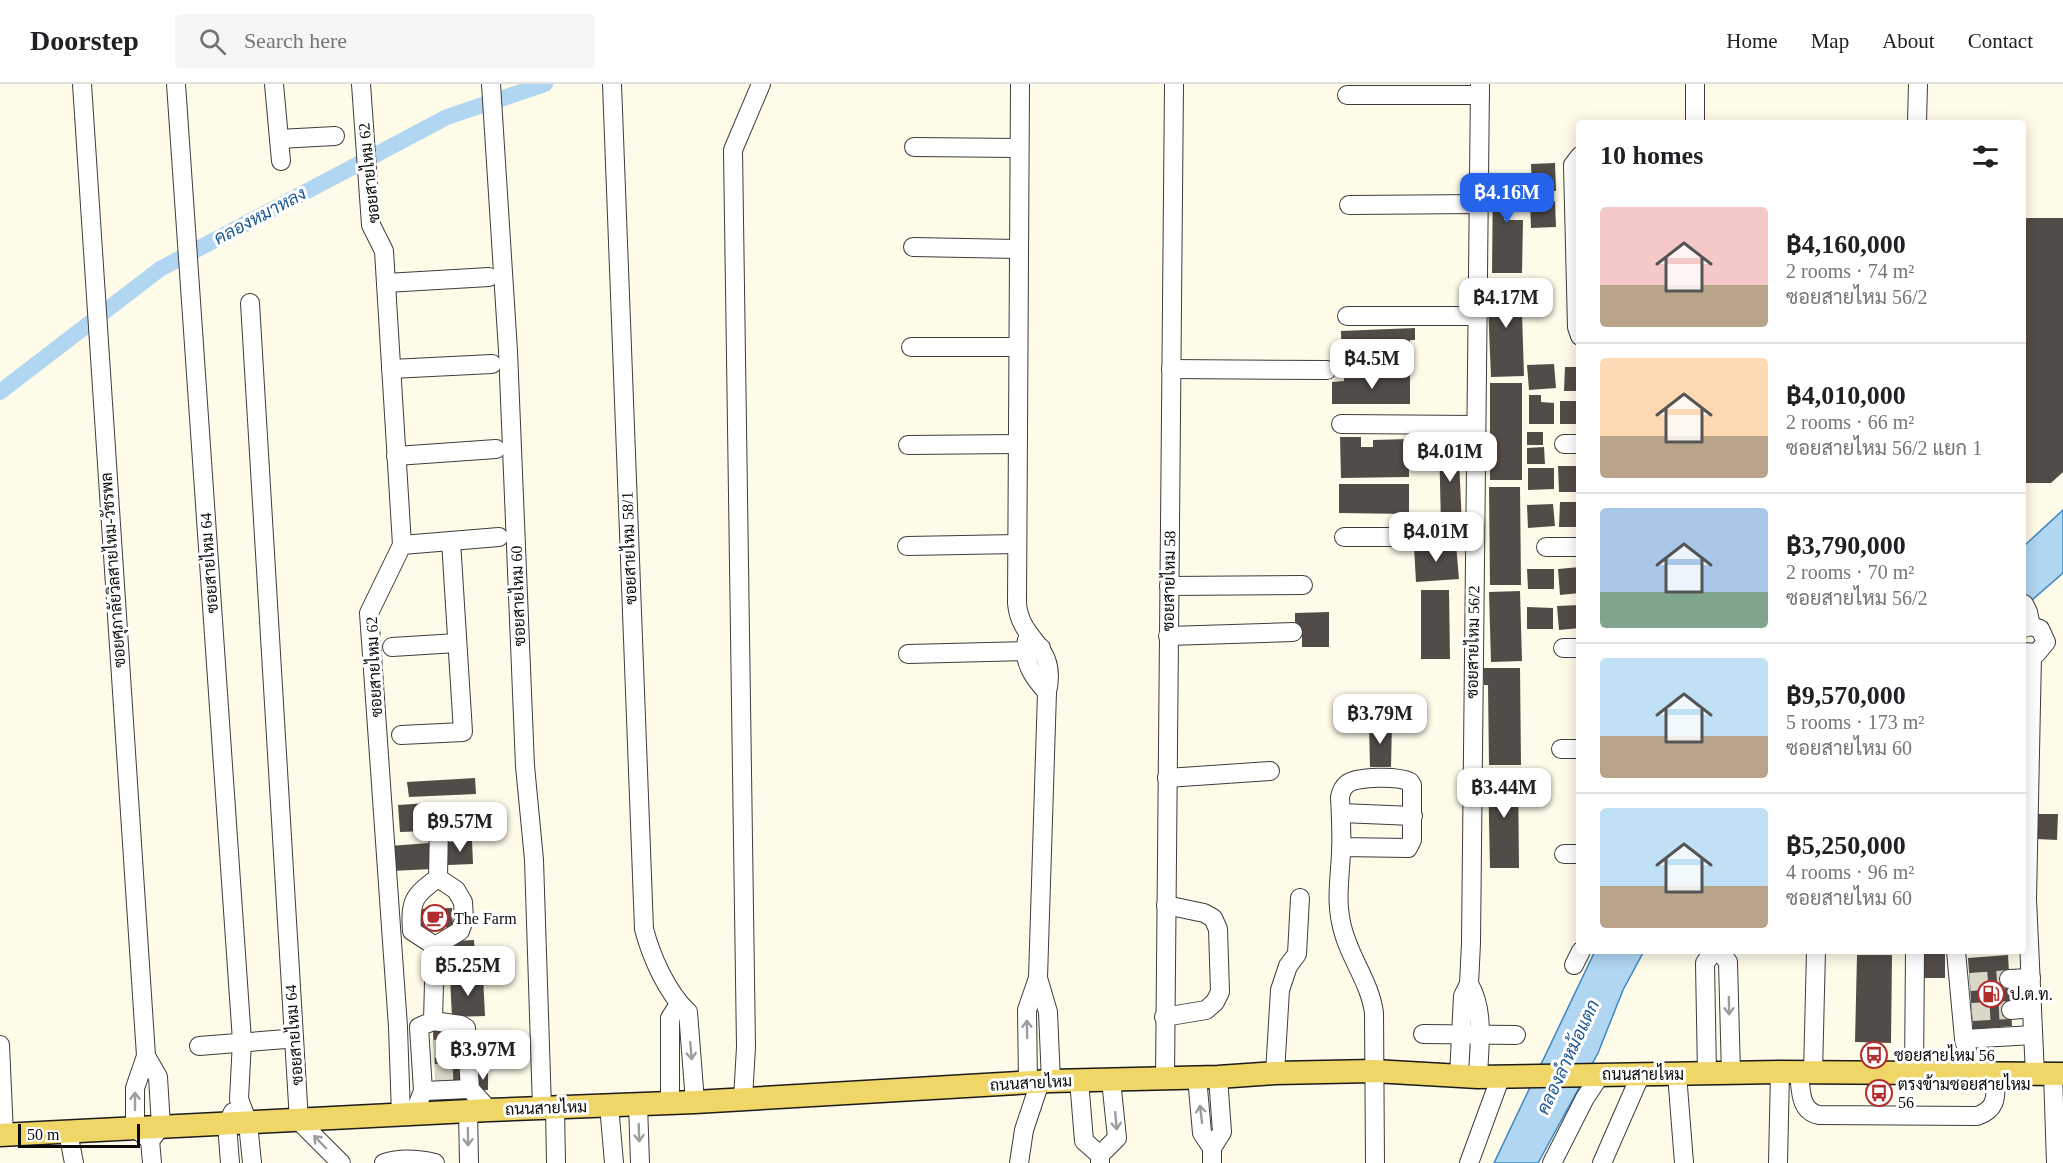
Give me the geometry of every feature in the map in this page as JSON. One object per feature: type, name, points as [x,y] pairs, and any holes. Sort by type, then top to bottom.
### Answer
[{"type":"main road","name":"ถนนสายไหม","points":[[2,1135],[149,1132],[237,1123],[408,1115],[471,1091],[549,1108],[743,1100],[1078,1080],[1275,1073],[1374,1071],[1469,1076],[1797,1072],[2050,1074]]},
{"type":"street","name":"ซอยศุภาลัยวิลสายไหม-วัชรพล","points":[[81,84],[146,1056]]},
{"type":"street","name":"ซอยสายไหม 64","points":[[176,84],[242,1041],[237,1123]]},
{"type":"street","points":[[274,84],[280,161]]},
{"type":"street","name":"ซอยสายไหม 62","points":[[361,84],[371,225],[384,251],[402,545],[369,613],[398,1028],[408,1115]]},
{"type":"street","name":"ซอยสายไหม 60","points":[[491,84],[508,351],[525,765],[534,860],[549,1108],[556,1163]]},
{"type":"street","points":[[743,1100],[746,1047],[733,150],[761,84]]},
{"type":"street","points":[[1019,1163],[1024,1130],[1040,1082],[1048,1012],[1038,978],[1047,692],[1050,668],[1032,645],[1018,610],[1017,347],[1020,84]]},
{"type":"street","name":"ซอยสายไหม 58","points":[[1165,1078],[1174,84]]},
{"type":"street","points":[[1695,84],[1695,120]]},
{"type":"street","points":[[1917,120],[1918,84]]},
{"type":"street","name":"ซอยสายไหม 58/1","points":[[612,86],[642,912],[647,942],[679,1004],[688,1012],[695,1102]]},
{"type":"street","points":[[1347,95],[1480,89]]},
{"type":"street","name":"ซอยสายไหม 56/2","points":[[1469,1076],[1460,1033],[1463,996],[1469,984],[1480,89]]},
{"type":"street","points":[[279,139],[335,136]]},
{"type":"street","points":[[914,147],[1019,148]]},
{"type":"street","points":[[1576,161],[1573,165],[1573,187],[1576,306]]},
{"type":"street","points":[[1349,205],[1479,204]]},
{"type":"street","points":[[913,248],[1018,249]]},
{"type":"street","points":[[386,283],[489,277]]},
{"type":"street","name":"ซอยสายไหม 64","points":[[250,303],[299,1121]]},
{"type":"street","points":[[1347,316],[1477,316]]},
{"type":"street","points":[[911,347],[1017,347]]},
{"type":"street","points":[[391,369],[492,364]]},
{"type":"street","points":[[1171,369],[1327,370]]},
{"type":"street","points":[[1341,424],[1476,425]]},
{"type":"street","points":[[908,445],[1017,444]]},
{"type":"street","points":[[396,456],[496,449]]},
{"type":"street","points":[[402,545],[499,537]]},
{"type":"street","points":[[1344,537],[1474,537]]},
{"type":"street","points":[[400,735],[463,732],[451,541]]},
{"type":"street","points":[[907,546],[1017,544]]},
{"type":"street","points":[[1546,547],[1576,547]]},
{"type":"street","points":[[1169,586],[1303,585]]},
{"type":"street","points":[[2026,817],[2028,653],[2041,651],[2046,642],[2040,629],[2027,627]]},
{"type":"street","points":[[1168,636],[1293,632]]},
{"type":"street","points":[[392,647],[457,643]]},
{"type":"street","points":[[908,654],[1032,645]]},
{"type":"street","points":[[1167,778],[1270,771]]},
{"type":"street","points":[[1341,847],[1408,848],[1412,844],[1413,816],[1410,782],[1400,779],[1358,779],[1347,784],[1342,790],[1338,905],[1341,924],[1354,963],[1372,998],[1375,1163]]},
{"type":"street","points":[[1341,813],[1413,816]]},
{"type":"street","points":[[438,878],[439,825]]},
{"type":"street","points":[[435,946],[412,931],[411,917],[413,900],[425,887],[438,878]]},
{"type":"street","points":[[435,946],[460,931],[464,920],[463,902],[456,890],[438,878]]},
{"type":"street","points":[[1275,1073],[1280,990],[1288,966],[1297,954],[1300,898]]},
{"type":"street","points":[[1164,1017],[1206,1010],[1215,1002],[1220,992],[1218,929],[1213,918],[1204,913],[1166,905]]},
{"type":"street","points":[[2026,922],[2033,1035],[2050,1074],[2056,1163]]},
{"type":"street","points":[[433,1021],[435,946]]},
{"type":"street","points":[[1707,1074],[1705,963],[1711,954]]},
{"type":"street","points":[[1721,954],[1728,962],[1731,1074]]},
{"type":"street","points":[[1778,1163],[1797,1072],[1816,954]]},
{"type":"street","points":[[1914,1074],[1915,954]]},
{"type":"street","points":[[1957,954],[1964,982],[1967,1012],[1964,1039],[1973,1074]]},
{"type":"street","points":[[2009,979],[2031,978]]},
{"type":"street","name":"ซอยสายไหม 56/2","points":[[1469,984],[1477,996],[1480,1034],[1469,1076]]},
{"type":"street","points":[[670,1103],[670,1018],[679,1004]]},
{"type":"street","points":[[2011,1010],[2032,1008]]},
{"type":"street","points":[[408,1115],[427,1079],[427,1050],[419,1027],[433,1021],[461,1025],[466,1028],[463,1048],[471,1091],[469,1163]]},
{"type":"street","points":[[1423,1034],[1516,1035]]},
{"type":"street","points":[[1964,1039],[2033,1035]]},
{"type":"street","name":"ซอยสายไหม 64","points":[[199,1046],[286,1039]]},
{"type":"street","points":[[0,1045],[2,1135]]},
{"type":"street","points":[[146,1056],[158,1077],[149,1132]]},
{"type":"street","points":[[146,1056],[135,1088],[149,1132],[152,1163]]},
{"type":"street","points":[[1797,1072],[1804,1106],[1811,1113],[1819,1115],[1977,1116],[1988,1112],[1992,1107],[1995,1100],[1996,1074]]},
{"type":"street","points":[[1552,1163],[1597,1074]]},
{"type":"street","points":[[1602,1163],[1641,1074]]},
{"type":"street","points":[[1677,1074],[1684,1163]]},
{"type":"street","points":[[1469,1163],[1501,1076]]},
{"type":"street","points":[[1207,1077],[1222,1132],[1212,1156]]},
{"type":"street","points":[[427,1079],[471,1091]]},
{"type":"street","points":[[1078,1080],[1084,1141],[1100,1159],[1117,1138],[1111,1080]]},
{"type":"street","points":[[638,1104],[640,1163]]},
{"type":"street","points":[[609,1105],[614,1163]]},
{"type":"street","points":[[299,1121],[341,1163]]},
{"type":"street","points":[[230,1163],[237,1123]]},
{"type":"street","points":[[237,1123],[252,1163]]},
{"type":"street","points":[[68,1132],[74,1163]]},
{"type":"street","points":[[391,1162],[422,1160],[435,1163]]},
{"type":"water","points":[[2063,510],[2063,573],[2026,605],[2026,544]]},
{"type":"water","name":"คลองลำหม้อแตก","points":[[1594,954],[1642,954],[1623,990],[1598,1053],[1538,1163],[1494,1163]]},
{"type":"building","points":[[1555,163],[1556,191],[1532,192],[1531,164]]},
{"type":"building","points":[[1493,173],[1523,173],[1523,209],[1504,209],[1504,220],[1523,220],[1522,273],[1492,273]]},
{"type":"building","points":[[1555,201],[1556,227],[1531,228],[1530,202]]},
{"type":"building","points":[[2026,218],[2063,218],[2063,472],[2051,483],[2026,483]]},
{"type":"building","points":[[1521,281],[1524,376],[1491,377],[1487,282]]},
{"type":"building","points":[[1415,328],[1415,340],[1410,340],[1411,367],[1342,369],[1341,331]]},
{"type":"building","points":[[1554,364],[1556,388],[1529,390],[1527,365]]},
{"type":"building","points":[[1565,367],[1576,367],[1576,391],[1564,391]]},
{"type":"building","points":[[1344,375],[1410,375],[1410,404],[1332,404],[1332,382],[1344,381]]},
{"type":"building","points":[[1490,383],[1522,383],[1522,480],[1490,480]]},
{"type":"building","points":[[1529,395],[1541,395],[1541,402],[1554,403],[1554,424],[1529,424]]},
{"type":"building","points":[[1560,401],[1576,401],[1576,424],[1560,424]]},
{"type":"building","points":[[1527,432],[1543,432],[1543,445],[1527,445]]},
{"type":"building","points":[[1340,437],[1361,437],[1361,447],[1373,447],[1373,440],[1409,439],[1409,477],[1341,478]]},
{"type":"building","points":[[1458,438],[1462,525],[1441,526],[1439,439]]},
{"type":"building","points":[[1544,447],[1545,464],[1527,464],[1527,448]]},
{"type":"building","points":[[1558,466],[1576,466],[1576,492],[1559,492]]},
{"type":"building","points":[[1528,468],[1554,468],[1554,489],[1528,490]]},
{"type":"building","points":[[1339,484],[1409,484],[1409,514],[1339,513]]},
{"type":"building","points":[[1489,487],[1520,487],[1521,585],[1490,585]]},
{"type":"building","points":[[1560,502],[1576,502],[1576,527],[1559,527]]},
{"type":"building","points":[[1553,504],[1555,526],[1528,528],[1527,505]]},
{"type":"building","points":[[1456,544],[1459,579],[1416,582],[1414,547]]},
{"type":"building","points":[[1576,567],[1576,593],[1560,595],[1558,569]]},
{"type":"building","points":[[1527,569],[1554,569],[1554,589],[1528,589]]},
{"type":"building","points":[[1421,590],[1449,590],[1450,659],[1421,659]]},
{"type":"building","points":[[1520,591],[1522,661],[1491,662],[1489,592]]},
{"type":"building","points":[[1576,605],[1576,628],[1559,630],[1557,606]]},
{"type":"building","points":[[1527,607],[1553,608],[1553,629],[1527,629]]},
{"type":"building","points":[[1329,612],[1329,647],[1302,647],[1302,629],[1295,629],[1295,613]]},
{"type":"building","points":[[1483,668],[1520,668],[1521,765],[1489,765],[1488,685],[1484,685]]},
{"type":"building","points":[[1369,723],[1392,723],[1391,767],[1370,767]]},
{"type":"building","points":[[1488,771],[1518,771],[1519,868],[1490,868]]},
{"type":"building","points":[[475,778],[476,794],[409,797],[407,782]]},
{"type":"building","points":[[428,803],[430,831],[400,832],[398,805]]},
{"type":"building","points":[[2038,814],[2058,814],[2057,840],[2037,839]]},
{"type":"building","points":[[472,840],[473,864],[448,865],[447,842]]},
{"type":"building","points":[[430,843],[432,869],[391,871],[389,846]]},
{"type":"building","points":[[452,908],[453,927],[420,928],[419,909]]},
{"type":"building","points":[[474,940],[476,970],[456,971],[455,941]]},
{"type":"building","points":[[1923,954],[1945,954],[1945,978],[1923,978]]},
{"type":"building","points":[[1857,955],[1892,955],[1891,1043],[1855,1042]]},
{"type":"building","points":[[2008,955],[2012,1026],[1973,1029],[1968,958]]},
{"type":"building","points":[[483,976],[485,1016],[452,1017],[450,978]]},
{"type":"building","points":[[458,1030],[461,1085],[436,1086],[433,1031]]},
{"type":"building","points":[[478,1052],[487,1052],[487,1066],[478,1066]]},
{"type":"building","points":[[478,1073],[488,1073],[488,1090],[479,1090]]},
{"type":"waterway","name":"คลองหมาหลง","points":[[0,392],[160,269],[447,117],[545,84]]},
{"type":"tunnel","points":[[1970,982],[2009,979]]},
{"type":"tunnel","points":[[1972,1012],[2011,1010]]},
{"type":"tunnel","points":[[434,1049],[459,1048]]},
{"type":"tunnel","points":[[435,1073],[460,1072]]},
{"type":"place","name":"The Farm","points":[[435,918]]},
{"type":"place","name":"ป.ต.ท.","points":[[1991,994]]},
{"type":"place","name":"ซอยสายไหม 56","points":[[1874,1055]]},
{"type":"place","name":"ตรงข้ามซอยสายไหม 56","points":[[1879,1093]]}]
